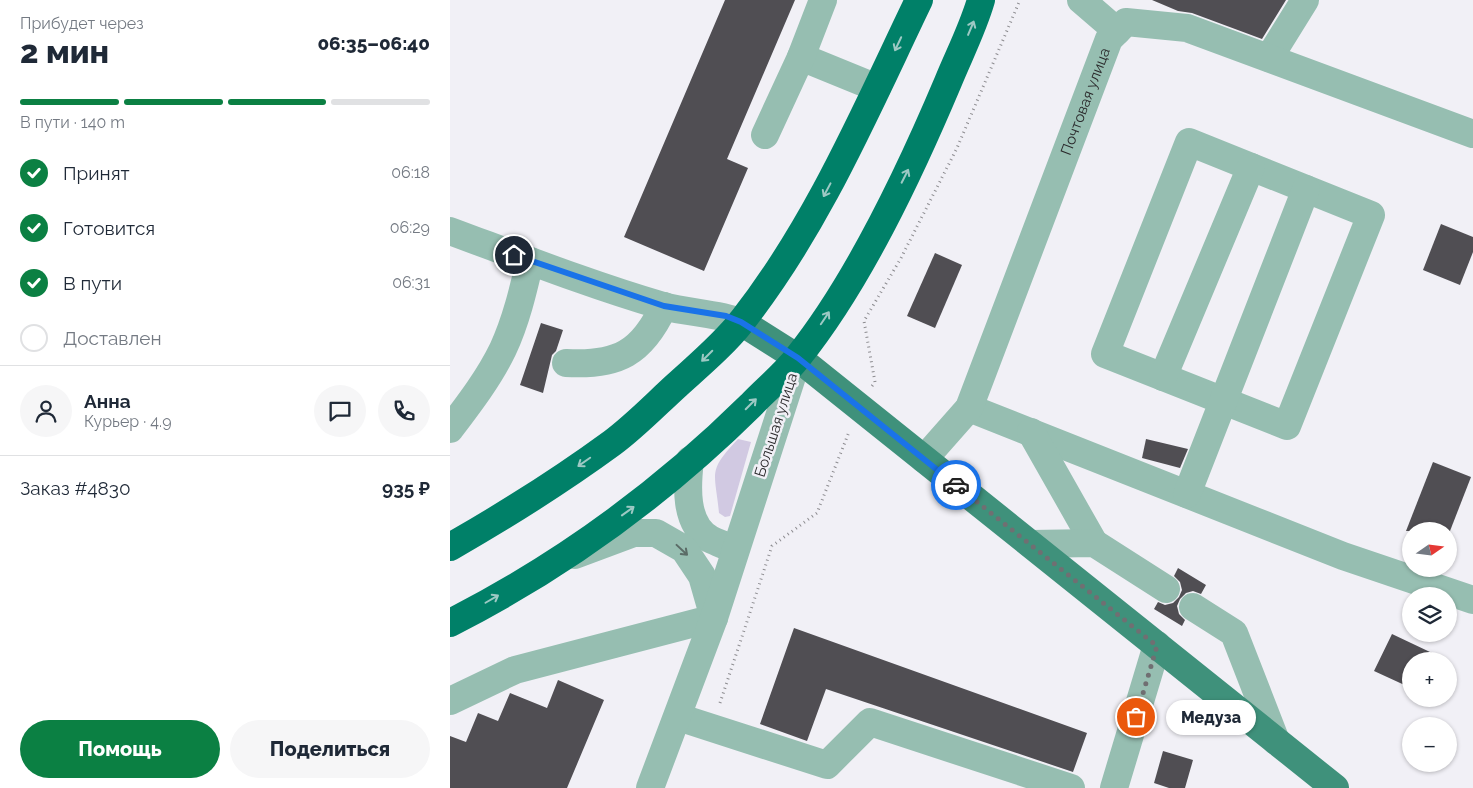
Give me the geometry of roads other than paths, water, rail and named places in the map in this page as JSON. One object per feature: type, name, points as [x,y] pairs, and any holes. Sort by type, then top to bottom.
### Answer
[{"type":"highway","points":[[450,547],[523,504],[614,442],[696,368],[741,322],[782,264],[822,198],[867,113],[918,0]]},
{"type":"highway","name":"Большая улица","points":[[798,358],[834,305],[870,244],[926,135],[981,0]]},
{"type":"highway","points":[[450,623],[557,562],[651,494],[731,425],[798,358]]},
{"type":"main road","points":[[741,322],[798,358],[1334,788]]},
{"type":"street","points":[[765,135],[801,57],[823,0]]},
{"type":"street","points":[[1081,0],[1117,31]]},
{"type":"street","points":[[1269,58],[1305,0]]},
{"type":"street","name":"Почтовая улица","points":[[924,459],[969,408],[1109,38],[1126,22],[1187,28],[1473,134]]},
{"type":"street","points":[[801,57],[877,88]]},
{"type":"street","points":[[1189,142],[1251,167],[1371,215],[1287,426],[1105,354],[1189,142]]},
{"type":"street","points":[[1163,377],[1251,167]]},
{"type":"street","points":[[1187,494],[1306,189]]},
{"type":"street","points":[[450,231],[530,261],[664,306],[726,316],[741,322]]},
{"type":"street","points":[[450,429],[481,387],[502,350],[520,306],[530,261]]},
{"type":"street","points":[[566,363],[595,364],[621,357],[638,348],[654,329],[664,306]]},
{"type":"street","name":"Большая улица","points":[[650,788],[714,618],[798,358]]},
{"type":"street","points":[[969,408],[1343,556],[1473,600]]},
{"type":"street","points":[[1031,432],[1094,543],[1166,590]]},
{"type":"street","points":[[690,460],[687,485],[691,515],[698,528],[708,538],[735,550]]},
{"type":"street","points":[[450,701],[515,670],[714,618],[702,576],[684,549],[656,533],[634,533],[557,562]]},
{"type":"street","points":[[1031,544],[1094,543]]},
{"type":"street","points":[[1193,607],[1234,633],[1276,741]]},
{"type":"street","points":[[1114,788],[1157,646]]},
{"type":"street","points":[[678,717],[827,765],[870,722],[1071,788]]},
{"type":"place","name":"Медуза","points":[[1136,717]]}]
